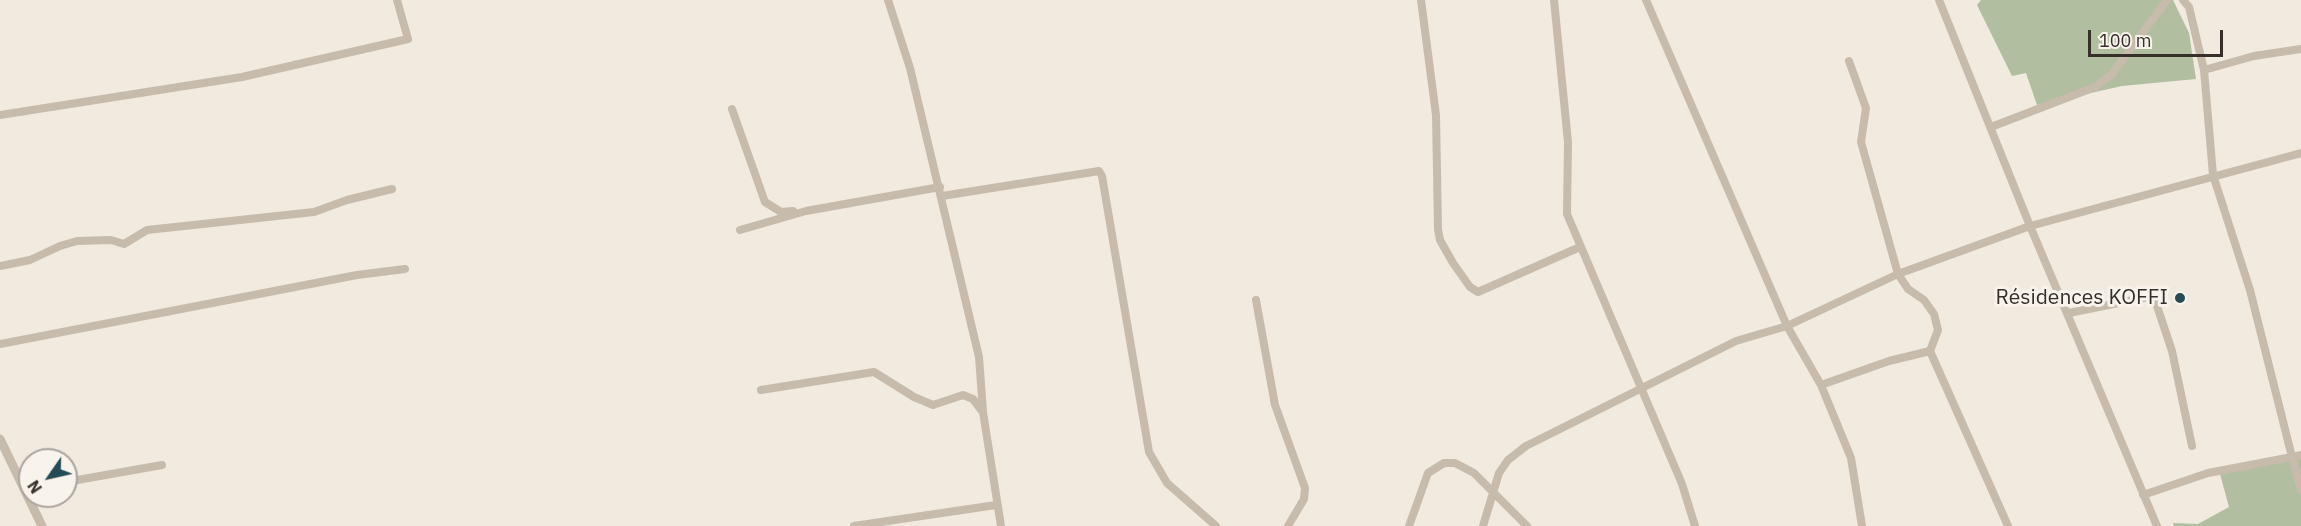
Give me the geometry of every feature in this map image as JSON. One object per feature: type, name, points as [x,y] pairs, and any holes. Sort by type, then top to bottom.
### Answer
[{"type":"street","points":[[0,115],[242,77],[408,39],[397,0]]},
{"type":"street","points":[[888,0],[910,68],[979,357],[983,412],[1001,526]]},
{"type":"street","points":[[1421,0],[1436,115],[1438,229],[1440,240],[1453,263],[1470,287],[1478,292],[1580,247]]},
{"type":"street","points":[[1554,0],[1568,142],[1567,214],[1682,484],[1695,526]]},
{"type":"street","points":[[1646,0],[1787,326],[1821,385],[1851,458],[1862,526]]},
{"type":"street","points":[[1939,0],[2030,226],[2069,313],[2157,526]]},
{"type":"street","points":[[1991,127],[2095,87],[2112,74],[2167,0]]},
{"type":"street","points":[[2183,0],[2188,7],[2204,70],[2213,175],[2250,290],[2301,490]]},
{"type":"street","points":[[2204,70],[2254,56],[2301,49]]},
{"type":"street","points":[[1849,61],[1866,108],[1861,142],[1898,274],[1908,289],[1924,300],[1934,314],[1938,330],[1930,351],[2008,526]]},
{"type":"street","points":[[732,109],[765,202],[781,212],[806,211]]},
{"type":"street","points":[[1483,526],[1495,494],[1499,473],[1508,460],[1526,446],[1736,341],[1787,326],[1898,274],[2030,226],[2301,153]]},
{"type":"street","points":[[942,196],[1099,171],[1149,452],[1167,483],[1216,526]]},
{"type":"street","points":[[740,230],[806,211],[940,187]]},
{"type":"street","points":[[0,266],[30,260],[77,241],[111,240],[124,244],[147,230],[314,212],[347,200],[392,189]]},
{"type":"street","points":[[0,344],[357,275],[405,268]]},
{"type":"street","points":[[2069,313],[2148,297],[2156,300],[2172,351],[2192,446]]},
{"type":"street","points":[[1256,300],[1275,405],[1305,488],[1304,499],[1288,526]]},
{"type":"street","points":[[1821,385],[1889,361],[1930,351]]},
{"type":"street","points":[[761,390],[874,372],[914,397],[933,405],[963,395],[973,399],[983,412]]},
{"type":"street","points":[[0,439],[4,459],[18,479]]},
{"type":"street","points":[[2143,495],[2208,473],[2301,455]]},
{"type":"street","points":[[1408,526],[1428,473],[1444,463],[1464,467],[1527,526]]},
{"type":"street","points":[[78,481],[162,465]]},
{"type":"street","points":[[854,526],[996,505]]},
{"type":"street","points":[[35,508],[42,526]]},
{"type":"green space","points":[[1981,0],[2173,0],[2189,33],[2196,79],[2122,86],[2037,105],[2026,73],[2012,76],[1977,5]]},
{"type":"green space","points":[[2301,455],[2301,526],[2174,526],[2173,523],[2198,524],[2229,507],[2220,474]]},
{"type":"place","name":"Résidences KOFFI","points":[[2180,298]]}]
